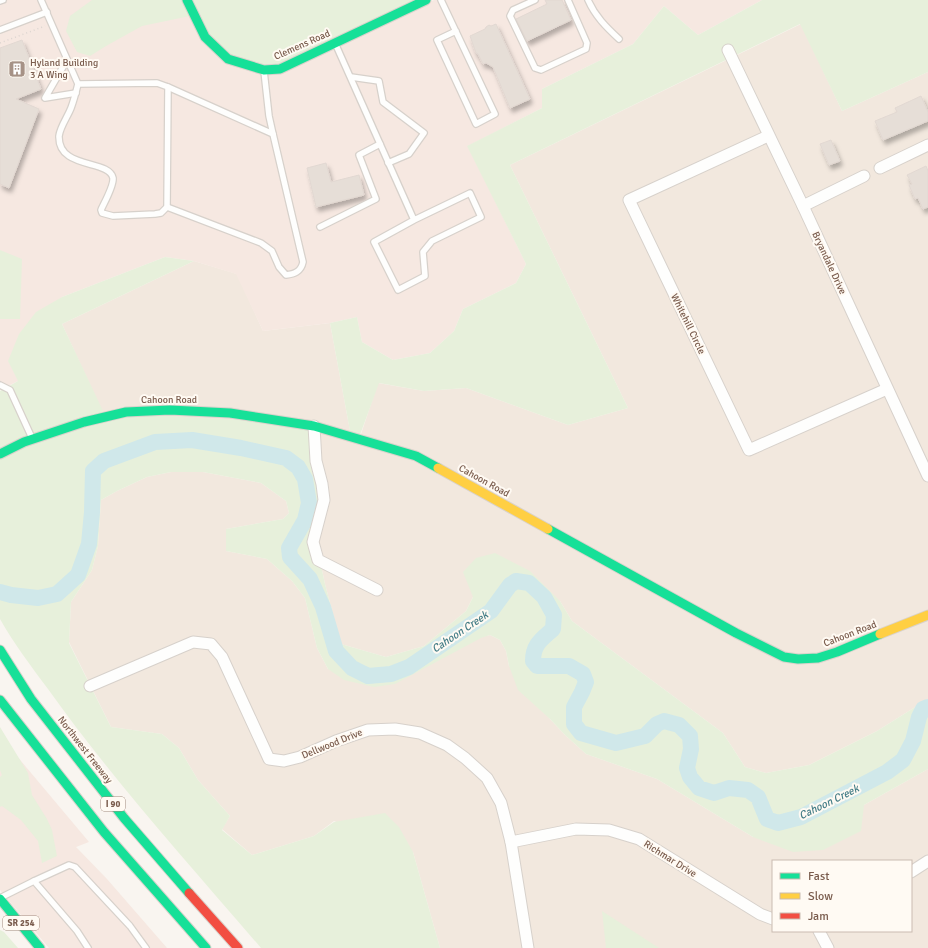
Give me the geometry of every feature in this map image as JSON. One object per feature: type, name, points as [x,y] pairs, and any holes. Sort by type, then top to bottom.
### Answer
[{"type":"main road","name":"Clemens Road","points":[[187,0],[205,37],[228,59],[264,70],[280,69],[426,0]]},
{"type":"main road","name":"Cahoon Road","points":[[0,454],[33,439],[84,422],[126,412],[170,410],[230,413],[314,426],[416,456],[784,657],[798,659],[818,658],[928,615]]},
{"type":"main road","name":"Northwest Freeway","points":[[0,650],[31,699],[124,818],[238,948]]},
{"type":"main road","name":"I 90","points":[[0,700],[104,832],[206,948]]},
{"type":"main road","name":"SR 254","points":[[0,899],[7,910],[40,948]]},
{"type":"street","name":"Bryandale Drive","points":[[728,50],[768,136],[803,206],[928,476]]},
{"type":"street","name":"Whitehill Circle","points":[[768,136],[629,200],[749,450],[887,389]]},
{"type":"street","points":[[880,168],[928,145]]},
{"type":"street","points":[[803,206],[864,176]]},
{"type":"street","points":[[314,426],[316,461],[322,484],[324,500],[312,542],[318,560],[377,590]]},
{"type":"street","name":"Dellwood Drive","points":[[90,686],[193,642],[211,644],[222,658],[269,759],[284,761],[300,757],[336,741],[368,730],[395,729],[420,733],[444,743],[465,758],[487,778],[501,803],[511,842],[528,948]]},
{"type":"street","name":"Richmar Drive","points":[[511,842],[576,829],[609,830],[639,839],[760,914],[772,919]]},
{"type":"street","points":[[912,871],[928,861]]},
{"type":"street","points":[[820,932],[828,948]]},
{"type":"lane","points":[[41,0],[78,84],[72,107],[59,136],[61,144],[63,150],[68,156],[83,163],[104,169],[112,176],[113,180],[101,210],[102,213],[113,216],[155,214],[161,213],[167,207],[168,87]]},
{"type":"lane","points":[[441,0],[456,31],[495,114],[476,124],[437,40],[456,31]]},
{"type":"lane","points":[[534,0],[513,10],[510,16],[535,68],[538,70],[541,70],[586,49],[587,43],[568,0]]},
{"type":"lane","points":[[588,0],[602,24],[619,39]]},
{"type":"lane","points":[[0,30],[47,12]]},
{"type":"lane","points":[[335,43],[414,220]]},
{"type":"lane","points":[[67,60],[45,98],[76,92]]},
{"type":"lane","points":[[167,207],[261,243],[272,251],[278,267],[286,275],[299,271],[302,267],[270,116],[264,70]]},
{"type":"lane","points":[[351,77],[379,81],[383,102],[424,133],[409,154],[388,163]]},
{"type":"lane","points":[[78,84],[157,83],[274,134]]},
{"type":"lane","points":[[320,227],[376,199],[359,155],[380,144]]},
{"type":"lane","points":[[470,193],[481,217],[432,241],[423,252],[425,276],[398,290],[374,242],[414,220],[470,193]]},
{"type":"lane","points":[[0,385],[10,390],[33,439]]},
{"type":"lane","points":[[0,899],[69,865],[75,867],[130,926],[146,948]]},
{"type":"lane","points":[[34,881],[77,931],[88,948]]},
{"type":"path","points":[[0,43],[46,26]]},
{"type":"shaded area","points":[[0,0],[183,0],[282,71],[434,0],[762,0],[698,35],[664,6],[633,44],[542,89],[542,108],[468,146],[526,264],[516,283],[463,309],[454,331],[430,353],[393,360],[362,342],[357,317],[330,323],[263,331],[236,274],[194,261],[165,257],[62,297],[18,381],[0,390]]},
{"type":"shaded area","points":[[801,24],[842,111],[928,72],[928,699],[877,731],[809,765],[766,773],[745,767],[723,733],[572,621],[560,601],[473,597],[466,611],[424,646],[386,657],[341,644],[325,584],[316,542],[328,496],[103,413],[62,324],[194,261],[237,274],[263,331],[330,323],[350,431],[361,434],[378,383],[424,391],[466,388],[568,425],[628,408],[510,165]]},
{"type":"shaded area","points":[[171,472],[203,472],[261,483],[286,501],[289,513],[283,519],[226,529],[226,551],[267,559],[292,581],[305,598],[317,648],[328,669],[438,660],[481,637],[490,635],[500,640],[506,651],[509,666],[550,719],[586,754],[657,779],[753,837],[864,805],[928,769],[928,948],[440,948],[413,852],[334,821],[314,836],[252,855],[222,829],[230,816],[198,780],[179,748],[162,734],[111,727],[69,642],[71,602],[92,570],[98,546],[101,500],[147,477]]},
{"type":"shaded area","points":[[0,736],[89,842],[76,847],[107,879],[167,948],[49,948],[0,890]]},
{"type":"green space","points":[[92,0],[183,0],[190,16],[142,26],[90,56],[77,52],[66,31],[70,16]]},
{"type":"green space","points":[[192,0],[415,0],[279,64],[259,65],[230,55],[208,33]]},
{"type":"green space","points":[[762,0],[928,0],[928,72],[842,111],[800,24],[510,165],[628,408],[568,425],[466,388],[424,391],[379,383],[360,435],[350,431],[330,323],[357,317],[362,342],[393,360],[430,353],[454,331],[463,309],[516,283],[526,264],[467,146],[542,108],[542,89],[633,44],[664,6],[698,35]]},
{"type":"green space","points":[[0,250],[22,259],[20,319],[0,319]]},
{"type":"green space","points":[[165,257],[194,261],[62,324],[104,413],[317,424],[321,465],[316,542],[325,584],[341,644],[386,657],[424,646],[466,611],[473,597],[463,572],[476,558],[495,553],[530,571],[560,601],[572,621],[723,733],[745,767],[766,773],[809,765],[877,731],[928,699],[928,769],[864,805],[861,831],[823,850],[793,852],[753,837],[657,779],[586,754],[518,690],[509,666],[506,651],[500,640],[490,635],[481,638],[395,684],[374,687],[344,680],[328,669],[317,648],[305,598],[292,581],[267,559],[226,551],[226,529],[283,519],[289,513],[286,501],[261,483],[203,472],[171,472],[147,477],[101,500],[98,546],[92,570],[71,602],[69,643],[111,727],[162,734],[179,748],[198,780],[230,816],[222,830],[252,855],[314,836],[334,822],[385,813],[399,827],[413,852],[440,948],[261,948],[98,756],[29,663],[0,619],[0,391],[18,381],[8,361],[19,334],[36,312],[62,297]]},
{"type":"green space","points":[[0,727],[28,773],[32,795],[52,830],[57,856],[42,863],[38,841],[21,820],[2,806],[0,807],[0,777],[2,775],[0,770]]},
{"type":"green space","points":[[602,911],[659,948],[606,948]]},
{"type":"green space","points":[[0,930],[4,932],[18,948],[0,948]]},
{"type":"building","points":[[545,0],[562,0],[571,20],[527,41],[516,19],[547,4]]},
{"type":"building","points":[[496,24],[530,99],[510,108],[493,67],[486,63],[483,64],[476,53],[470,36],[485,29],[489,25],[491,26]]},
{"type":"building","points":[[22,40],[41,89],[16,99],[39,109],[9,188],[0,184],[0,48]]},
{"type":"building","points":[[921,96],[928,112],[928,121],[883,140],[875,121],[897,112],[895,108]]},
{"type":"building","points":[[831,140],[840,161],[829,165],[820,144]]},
{"type":"building","points":[[326,163],[331,182],[359,175],[364,195],[316,207],[307,168]]},
{"type":"building","points":[[926,166],[928,171],[928,207],[923,209],[918,198],[915,199],[909,185],[912,184],[907,175]]},
{"type":"waterway","name":"Cahoon Creek","points":[[0,592],[11,595],[38,598],[57,594],[78,575],[89,544],[92,512],[93,471],[104,461],[155,442],[192,440],[241,448],[286,458],[298,467],[305,479],[309,503],[305,520],[289,548],[290,557],[310,579],[323,607],[336,651],[352,668],[368,676],[391,674],[409,667],[491,611],[510,585],[516,581],[529,583],[544,597],[554,615],[553,629],[536,646],[533,661],[537,666],[569,666],[583,674],[586,682],[574,707],[574,724],[581,733],[616,743],[645,736],[657,724],[664,721],[679,725],[690,736],[691,749],[687,768],[690,777],[699,788],[714,793],[729,788],[748,790],[758,797],[767,819],[778,823],[801,817],[887,772],[903,760],[913,741],[919,717],[923,709],[928,707]]},
{"type":"traffic: fast","points":[[187,0],[205,37],[228,59],[264,70],[280,69],[426,0]]},
{"type":"traffic: fast","points":[[0,454],[24,442],[84,422],[126,412],[170,410],[230,413],[314,426],[416,456],[438,468]]},
{"type":"traffic: fast","points":[[548,529],[736,633],[784,657],[798,659],[818,658],[837,652],[880,634]]},
{"type":"traffic: fast","points":[[0,650],[31,699],[124,818],[189,893]]},
{"type":"traffic: fast","points":[[0,700],[104,832],[206,948]]},
{"type":"traffic: fast","points":[[0,899],[40,948]]},
{"type":"traffic: slow","points":[[438,468],[548,529]]},
{"type":"traffic: slow","points":[[880,634],[928,615]]},
{"type":"traffic: jam","points":[[189,893],[238,948]]},
{"type":"place","name":"Hyland Building 3 A Wing","points":[[17,69]]}]
